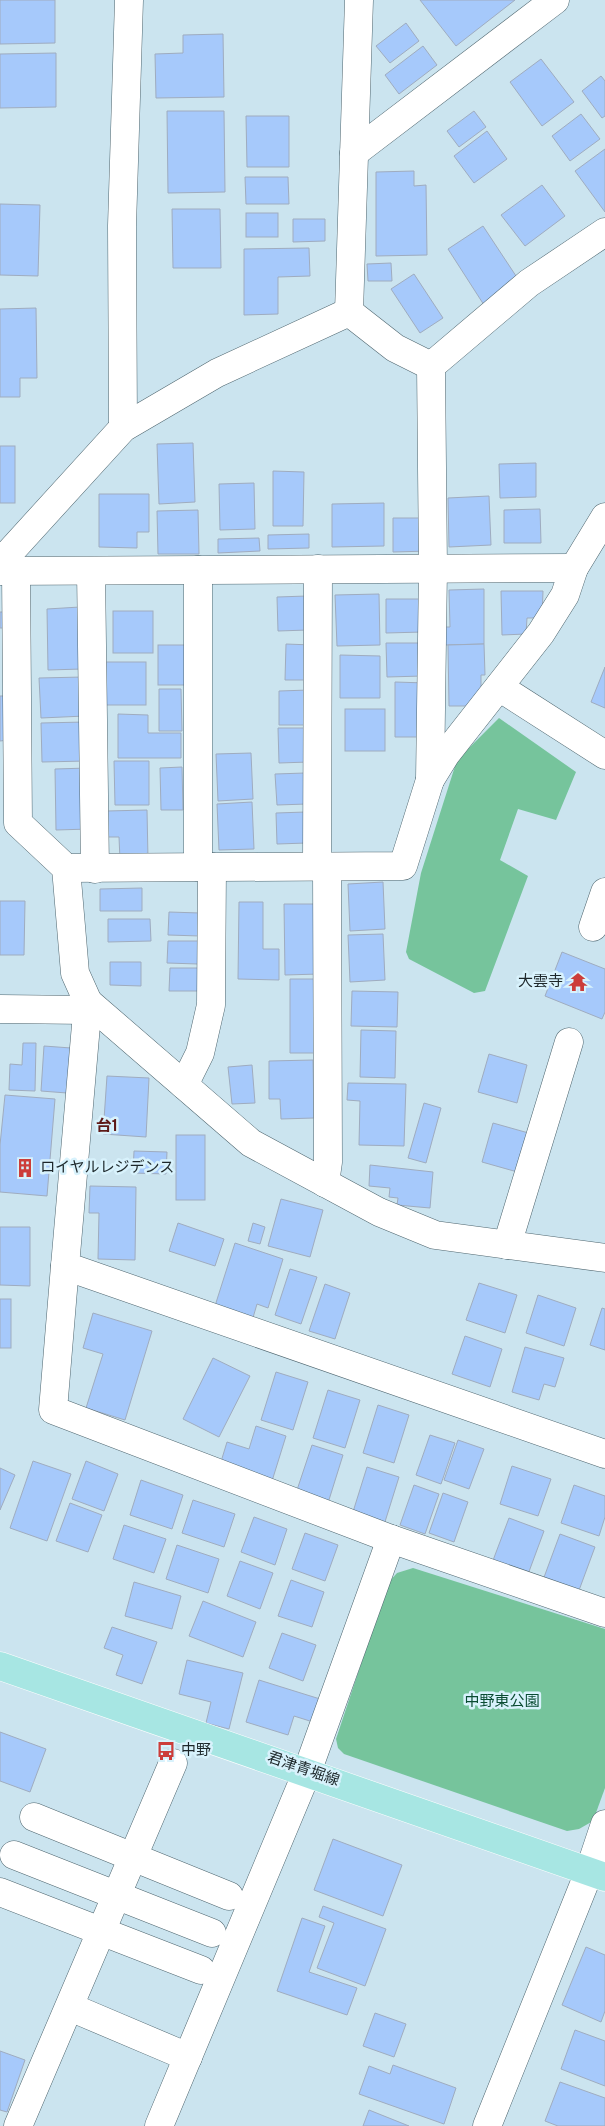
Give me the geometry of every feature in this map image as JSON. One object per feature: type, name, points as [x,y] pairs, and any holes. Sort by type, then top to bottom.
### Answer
[{"type":"main road","name":"君津青堀線","points":[[0,1666],[597,1874]]},
{"type":"street","points":[[123,428],[122,226],[129,0]]},
{"type":"street","points":[[349,312],[359,0]]},
{"type":"street","points":[[354,153],[555,0]]},
{"type":"street","points":[[430,780],[431,366],[528,283],[605,232]]},
{"type":"street","points":[[349,312],[217,372],[123,428],[5,568],[18,823],[66,868],[403,866],[430,780],[446,754],[541,633],[565,595],[574,568],[605,517]]},
{"type":"street","points":[[349,312],[395,348],[431,366]]},
{"type":"street","points":[[5,568],[91,571],[574,568]]},
{"type":"street","points":[[184,1085],[200,1053],[211,1005],[205,867],[198,570]]},
{"type":"street","points":[[318,570],[328,1162],[325,1183]]},
{"type":"street","points":[[91,571],[95,869]]},
{"type":"street","points":[[499,687],[605,755]]},
{"type":"street","points":[[66,868],[75,973],[88,1006],[53,1410],[392,1539],[605,1613]]},
{"type":"street","points":[[593,927],[605,892]]},
{"type":"street","points":[[0,1009],[88,1006],[250,1142],[379,1212],[435,1235],[605,1258]]},
{"type":"street","points":[[507,1245],[568,1042]]},
{"type":"street","points":[[65,1266],[605,1454]]},
{"type":"street","points":[[159,2126],[306,1772],[392,1539]]},
{"type":"street","points":[[18,2126],[173,1763]]},
{"type":"street","points":[[34,1818],[229,1896]]},
{"type":"street","points":[[487,2126],[597,1874],[605,1824]]},
{"type":"street","points":[[14,1855],[212,1933]]},
{"type":"street","points":[[0,1892],[200,1970]]},
{"type":"street","points":[[70,2007],[188,2057]]},
{"type":"green space","points":[[499,718],[576,772],[556,820],[518,809],[500,860],[528,876],[485,991],[474,993],[409,959],[406,952],[421,873],[457,760]]},
{"type":"green space","name":"中野東公園","points":[[413,1568],[605,1629],[605,1788],[593,1821],[579,1829],[567,1831],[344,1754],[338,1748],[336,1739],[388,1583],[397,1573]]},
{"type":"building","points":[[0,0],[55,0],[55,43],[0,44]]},
{"type":"building","points":[[420,0],[515,0],[456,46]]},
{"type":"building","points":[[406,23],[419,41],[390,63],[376,46]]},
{"type":"building","points":[[223,34],[224,97],[156,98],[155,54],[183,53],[183,35]]},
{"type":"building","points":[[423,46],[437,65],[399,94],[385,75]]},
{"type":"building","points":[[56,53],[56,107],[0,108],[0,54]]},
{"type":"building","points":[[541,59],[574,102],[542,126],[510,82]]},
{"type":"building","points":[[601,76],[605,81],[605,116],[602,118],[582,91]]},
{"type":"building","points":[[167,111],[224,111],[225,192],[168,193]]},
{"type":"building","points":[[474,111],[486,127],[459,147],[447,131]]},
{"type":"building","points":[[581,114],[600,139],[570,161],[552,136]]},
{"type":"building","points":[[246,116],[289,116],[289,167],[247,167]]},
{"type":"building","points":[[487,131],[507,159],[474,183],[454,156]]},
{"type":"building","points":[[605,149],[605,212],[575,171]]},
{"type":"building","points":[[414,171],[414,186],[426,185],[427,255],[376,256],[376,172]]},
{"type":"building","points":[[245,177],[288,177],[289,204],[246,204]]},
{"type":"building","points":[[542,185],[565,216],[525,246],[501,215]]},
{"type":"building","points":[[0,204],[40,205],[38,276],[0,275]]},
{"type":"building","points":[[172,209],[220,209],[221,268],[173,268]]},
{"type":"building","points":[[246,213],[278,213],[278,237],[246,237]]},
{"type":"building","points":[[293,219],[325,219],[325,241],[293,242]]},
{"type":"building","points":[[483,226],[520,282],[484,305],[448,249]]},
{"type":"building","points":[[309,248],[310,276],[278,277],[278,314],[244,315],[244,249]]},
{"type":"building","points":[[391,263],[392,281],[368,281],[367,264]]},
{"type":"building","points":[[414,274],[443,318],[420,333],[391,289]]},
{"type":"building","points":[[36,308],[37,378],[20,378],[20,397],[0,397],[0,309]]},
{"type":"building","points":[[193,443],[195,502],[159,504],[157,444]]},
{"type":"building","points":[[0,446],[15,446],[15,503],[0,503]]},
{"type":"building","points":[[536,463],[536,497],[500,498],[499,464]]},
{"type":"building","points":[[273,471],[304,472],[303,526],[273,526]]},
{"type":"building","points":[[254,483],[255,529],[220,530],[219,484]]},
{"type":"building","points":[[99,494],[149,494],[149,532],[137,532],[137,548],[99,547]]},
{"type":"building","points":[[489,496],[491,545],[449,547],[448,498]]},
{"type":"building","points":[[384,503],[384,546],[332,547],[332,504]]},
{"type":"building","points":[[540,509],[541,543],[504,543],[504,510]]},
{"type":"building","points":[[198,510],[199,554],[158,554],[157,511]]},
{"type":"building","points":[[393,518],[429,518],[430,551],[393,552]]},
{"type":"building","points":[[309,534],[309,548],[268,549],[268,535]]},
{"type":"building","points":[[259,538],[260,551],[218,553],[218,539]]},
{"type":"building","points":[[484,589],[484,644],[444,645],[444,627],[450,627],[449,590]]},
{"type":"building","points":[[501,591],[543,591],[542,618],[527,618],[526,634],[502,635]]},
{"type":"building","points":[[379,594],[380,645],[337,646],[335,595]]},
{"type":"building","points":[[307,596],[308,630],[278,631],[277,597]]},
{"type":"building","points":[[386,599],[423,599],[423,632],[386,633]]},
{"type":"building","points":[[80,607],[82,669],[48,670],[47,609]]},
{"type":"building","points":[[113,611],[153,611],[153,653],[113,653]]},
{"type":"building","points":[[0,612],[10,612],[10,628],[0,628]]},
{"type":"building","points":[[386,643],[423,643],[423,676],[387,677]]},
{"type":"building","points":[[286,644],[312,645],[310,680],[285,680]]},
{"type":"building","points":[[484,644],[485,675],[481,675],[481,695],[469,706],[449,706],[448,645]]},
{"type":"building","points":[[158,645],[185,645],[185,685],[158,685]]},
{"type":"building","points":[[340,655],[380,656],[380,698],[340,698]]},
{"type":"building","points":[[106,662],[146,662],[146,705],[106,705]]},
{"type":"building","points":[[605,667],[605,708],[591,702]]},
{"type":"building","points":[[83,677],[85,716],[41,718],[39,678]]},
{"type":"building","points":[[395,682],[426,683],[425,737],[395,737]]},
{"type":"building","points":[[159,689],[181,689],[182,731],[159,731]]},
{"type":"building","points":[[309,690],[309,725],[279,725],[279,691]]},
{"type":"building","points":[[0,696],[8,696],[9,740],[0,741]]},
{"type":"building","points":[[345,709],[385,709],[385,751],[345,751]]},
{"type":"building","points":[[118,714],[148,715],[148,733],[181,733],[181,758],[118,758]]},
{"type":"building","points":[[85,722],[86,761],[42,762],[41,723]]},
{"type":"building","points":[[278,728],[308,728],[309,762],[279,763]]},
{"type":"building","points":[[251,753],[253,799],[218,801],[216,754]]},
{"type":"building","points":[[114,761],[149,761],[149,805],[115,805]]},
{"type":"building","points":[[182,767],[183,810],[161,810],[160,768]]},
{"type":"building","points":[[88,768],[90,829],[56,830],[55,769]]},
{"type":"building","points":[[305,773],[307,804],[277,805],[275,774]]},
{"type":"building","points":[[252,802],[254,849],[219,850],[217,804]]},
{"type":"building","points":[[147,810],[148,859],[120,860],[119,837],[108,837],[107,811]]},
{"type":"building","points":[[306,812],[307,843],[277,844],[276,813]]},
{"type":"building","points":[[383,882],[385,929],[350,931],[348,884]]},
{"type":"building","points":[[142,888],[142,911],[100,911],[100,889]]},
{"type":"building","points":[[0,901],[25,901],[24,955],[0,955]]},
{"type":"building","points":[[239,902],[263,902],[263,949],[279,949],[279,980],[238,979]]},
{"type":"building","points":[[284,904],[318,904],[319,974],[285,975]]},
{"type":"building","points":[[169,912],[200,913],[200,936],[168,935]]},
{"type":"building","points":[[108,919],[150,919],[151,941],[108,942]]},
{"type":"building","points":[[383,934],[385,980],[350,982],[348,935]]},
{"type":"building","points":[[168,941],[199,941],[198,964],[167,963]]},
{"type":"building","name":"大雲寺","points":[[562,952],[605,969],[605,1012],[602,1019],[545,996]]},
{"type":"building","points":[[110,962],[141,962],[141,986],[110,985]]},
{"type":"building","points":[[170,968],[201,968],[201,991],[169,991]]},
{"type":"building","points":[[290,979],[318,979],[319,1053],[290,1053]]},
{"type":"building","points":[[352,991],[398,992],[397,1027],[351,1026]]},
{"type":"building","points":[[361,1030],[396,1031],[395,1078],[360,1077]]},
{"type":"building","points":[[23,1043],[36,1043],[35,1091],[9,1090],[10,1064],[22,1065]]},
{"type":"building","points":[[44,1046],[71,1048],[67,1093],[41,1091]]},
{"type":"building","points":[[489,1054],[527,1065],[517,1103],[478,1092]]},
{"type":"building","points":[[313,1060],[314,1118],[281,1119],[280,1099],[269,1099],[269,1061]]},
{"type":"building","points":[[252,1065],[255,1103],[232,1104],[228,1067]]},
{"type":"building","points":[[107,1076],[149,1078],[146,1137],[103,1134]]},
{"type":"building","points":[[348,1083],[406,1084],[404,1146],[359,1145],[360,1101],[347,1100]]},
{"type":"building","name":"ロイヤルレジデンス","points":[[5,1095],[55,1099],[47,1196],[0,1192],[0,1145]]},
{"type":"building","points":[[424,1103],[441,1108],[426,1163],[408,1158]]},
{"type":"building","points":[[493,1123],[532,1134],[521,1173],[482,1162]]},
{"type":"building","points":[[176,1135],[205,1135],[205,1200],[176,1200]]},
{"type":"building","points":[[134,1151],[167,1152],[166,1174],[133,1173]]},
{"type":"building","points":[[370,1165],[433,1172],[430,1208],[397,1205],[398,1198],[389,1197],[390,1188],[369,1186]]},
{"type":"building","points":[[90,1186],[136,1187],[135,1260],[98,1259],[99,1213],[89,1213]]},
{"type":"building","points":[[281,1199],[323,1210],[310,1257],[268,1246]]},
{"type":"building","points":[[178,1223],[224,1239],[215,1266],[169,1251]]},
{"type":"building","points":[[253,1223],[265,1227],[260,1244],[248,1241]]},
{"type":"building","points":[[0,1227],[30,1227],[30,1286],[0,1285]]},
{"type":"building","points":[[235,1243],[283,1259],[268,1308],[257,1304],[252,1321],[214,1309]]},
{"type":"building","points":[[290,1269],[317,1277],[301,1324],[275,1315]]},
{"type":"building","points":[[479,1283],[517,1295],[505,1333],[466,1320]]},
{"type":"building","points":[[325,1284],[350,1293],[335,1339],[309,1331]]},
{"type":"building","points":[[538,1295],[576,1308],[564,1346],[526,1333]]},
{"type":"building","points":[[0,1299],[11,1299],[11,1348],[0,1348]]},
{"type":"building","points":[[602,1308],[605,1309],[605,1350],[590,1345]]},
{"type":"building","points":[[93,1313],[152,1331],[125,1420],[86,1408],[103,1354],[83,1348]]},
{"type":"building","points":[[465,1336],[502,1349],[490,1387],[452,1374]]},
{"type":"building","points":[[525,1347],[564,1358],[555,1387],[544,1384],[539,1400],[512,1392]]},
{"type":"building","points":[[213,1358],[250,1376],[219,1437],[183,1419]]},
{"type":"building","points":[[276,1372],[308,1382],[293,1430],[261,1420]]},
{"type":"building","points":[[328,1390],[360,1400],[345,1448],[313,1438]]},
{"type":"building","points":[[378,1405],[409,1415],[394,1463],[363,1453]]},
{"type":"building","points":[[256,1426],[286,1436],[272,1481],[220,1465],[227,1442],[249,1449]]},
{"type":"building","points":[[430,1435],[455,1443],[441,1484],[416,1475]]},
{"type":"building","points":[[458,1440],[484,1449],[469,1489],[444,1480]]},
{"type":"building","points":[[312,1445],[343,1455],[328,1503],[296,1493]]},
{"type":"building","points":[[33,1461],[71,1474],[47,1541],[10,1528]]},
{"type":"building","points":[[86,1461],[118,1474],[104,1511],[72,1499]]},
{"type":"building","points":[[512,1466],[551,1479],[538,1516],[500,1504]]},
{"type":"building","points":[[367,1467],[399,1477],[384,1525],[352,1515]]},
{"type":"building","points":[[0,1468],[15,1475],[0,1510]]},
{"type":"building","points":[[141,1480],[183,1495],[172,1529],[130,1515]]},
{"type":"building","points":[[414,1485],[439,1494],[425,1534],[400,1525]]},
{"type":"building","points":[[574,1485],[605,1496],[605,1517],[599,1536],[561,1523]]},
{"type":"building","points":[[443,1493],[468,1502],[454,1542],[429,1533]]},
{"type":"building","points":[[193,1500],[235,1514],[224,1547],[182,1533]]},
{"type":"building","points":[[70,1503],[102,1515],[88,1552],[56,1541]]},
{"type":"building","points":[[254,1517],[287,1529],[275,1565],[241,1552]]},
{"type":"building","points":[[509,1518],[544,1531],[527,1577],[492,1563]]},
{"type":"building","points":[[124,1525],[166,1539],[154,1573],[113,1559]]},
{"type":"building","points":[[305,1533],[338,1545],[325,1581],[292,1569]]},
{"type":"building","points":[[560,1534],[595,1547],[578,1593],[543,1580]]},
{"type":"building","points":[[177,1545],[219,1559],[208,1593],[166,1579]]},
{"type":"building","points":[[240,1561],[273,1573],[260,1609],[227,1596]]},
{"type":"building","points":[[291,1580],[324,1592],[312,1627],[278,1616]]},
{"type":"building","points":[[134,1582],[181,1596],[172,1629],[125,1616]]},
{"type":"building","points":[[203,1601],[256,1622],[243,1657],[189,1636]]},
{"type":"building","points":[[112,1627],[157,1642],[142,1684],[116,1675],[123,1655],[104,1648]]},
{"type":"building","points":[[282,1633],[316,1645],[303,1681],[269,1668]]},
{"type":"building","points":[[187,1660],[243,1673],[229,1729],[206,1723],[211,1702],[179,1694]]},
{"type":"building","points":[[259,1680],[320,1699],[313,1722],[294,1716],[288,1735],[246,1722]]},
{"type":"building","points":[[0,1732],[46,1749],[30,1792],[0,1781]]},
{"type":"building","points":[[333,1839],[402,1865],[383,1916],[314,1890]]},
{"type":"building","points":[[323,1906],[386,1929],[365,1986],[317,1968],[334,1923],[319,1917]]},
{"type":"building","points":[[302,1918],[325,1926],[309,1972],[357,1988],[347,2015],[277,1991]]},
{"type":"building","points":[[586,1947],[605,1955],[605,2011],[601,2022],[562,2005]]},
{"type":"building","points":[[375,2013],[406,2024],[394,2057],[363,2046]]},
{"type":"building","points":[[575,2030],[605,2041],[605,2086],[561,2069]]},
{"type":"building","points":[[0,2051],[25,2060],[7,2112],[0,2110]]},
{"type":"building","points":[[393,2065],[456,2088],[444,2124],[359,2094],[369,2066],[390,2074]]},
{"type":"building","points":[[560,2082],[605,2098],[605,2126],[558,2126],[545,2121]]},
{"type":"building","points":[[369,2110],[409,2126],[363,2126]]},
{"type":"place","name":"大雲寺","points":[[578,982]]},
{"type":"place","name":"ロイヤルレジデンス","points":[[25,1168]]},
{"type":"place","name":"中野","points":[[166,1751]]},
{"type":"district","name":"台1","points":[[107,1127]]}]
